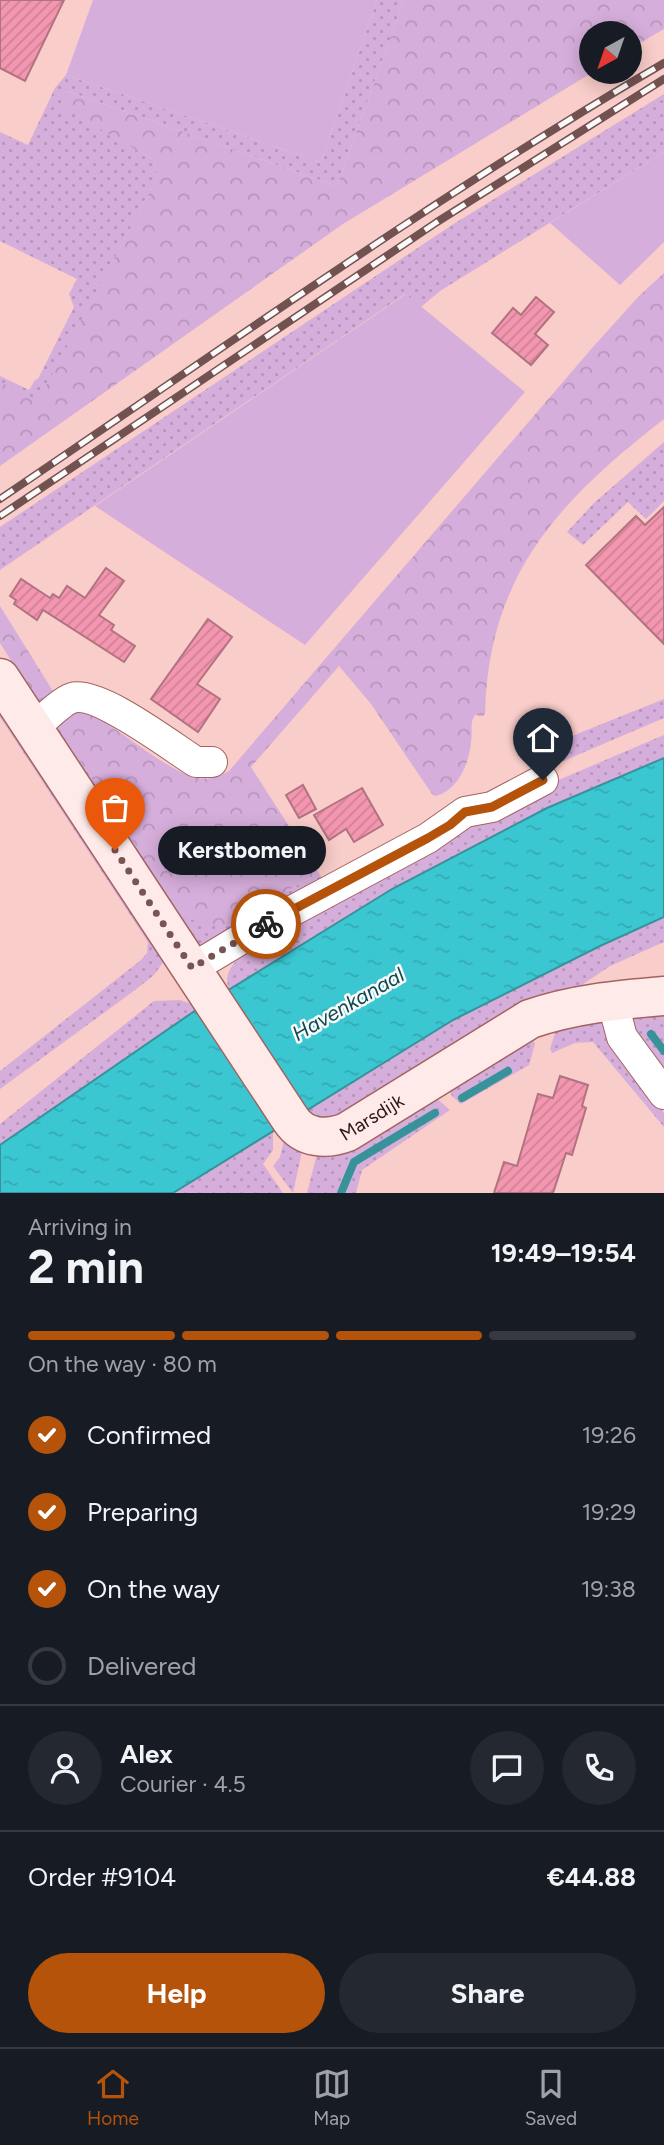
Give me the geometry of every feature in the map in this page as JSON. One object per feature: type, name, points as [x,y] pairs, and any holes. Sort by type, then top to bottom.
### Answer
[{"type":"street","name":"Marsdijk","points":[[0,678],[291,1121],[306,1134],[323,1138],[338,1136],[530,1019],[563,1007],[664,996]]},
{"type":"street","points":[[34,728],[71,698],[88,697],[108,706],[196,762],[212,762]]},
{"type":"street","points":[[192,968],[251,933],[428,838],[465,812],[492,807],[543,780]]},
{"type":"street","points":[[612,1000],[622,1037],[664,1094]]},
{"type":"green space","points":[[93,0],[377,0],[321,162],[66,75]]},
{"type":"green space","points":[[377,0],[404,0],[337,186],[67,91],[61,106],[154,160],[158,176],[38,402],[0,382],[0,376],[29,390],[38,379],[74,307],[69,294],[77,279],[0,241],[0,132],[28,145],[55,88],[66,75],[321,162]]},
{"type":"green space","points":[[404,0],[664,0],[664,29],[642,42],[642,21],[579,21],[579,81],[343,224],[0,466],[0,382],[38,401],[158,176],[154,160],[60,106],[67,91],[337,186]]},
{"type":"green space","points":[[664,94],[664,152],[440,291],[421,307],[405,294],[0,570],[0,527],[452,225]]},
{"type":"green space","points":[[664,152],[664,242],[620,285],[550,223]]},
{"type":"green space","points":[[664,273],[664,419],[627,449],[562,511],[537,544],[516,580],[500,620],[489,664],[485,714],[475,715],[473,718],[468,759],[456,782],[444,793],[436,796],[432,794],[371,704],[339,666],[251,767],[319,873],[224,927],[183,918],[56,724],[75,712],[89,710],[160,760],[188,775],[210,778],[229,771],[592,348],[639,296]]},
{"type":"green space","points":[[406,294],[525,392],[305,645],[95,506]]},
{"type":"green space","points":[[664,442],[664,501],[646,519],[628,502],[583,545],[567,532],[594,503]]},
{"type":"green space","points":[[0,606],[56,696],[40,707],[0,643]]},
{"type":"green space","points":[[0,695],[169,954],[154,975],[0,1089],[0,1071],[141,960],[147,953],[148,942],[0,717]]},
{"type":"green space","points":[[664,699],[664,718],[561,762],[561,750],[572,736]]},
{"type":"green space","points":[[56,724],[224,927],[319,873],[325,883],[202,947],[189,943],[45,732]]},
{"type":"green space","points":[[664,735],[664,758],[547,808],[392,889],[229,989],[229,972],[239,958],[236,950],[542,787]]},
{"type":"green space","points":[[664,917],[664,942],[610,966],[579,987],[335,1117],[319,1117],[306,1109],[453,1020]]},
{"type":"green space","points":[[180,1000],[192,1004],[196,1010],[0,1145],[0,1124],[154,1001]]},
{"type":"green space","points":[[664,1005],[664,1079],[634,1039],[632,1018]]},
{"type":"green space","points":[[585,1015],[605,1022],[623,1061],[664,1113],[664,1127],[593,1042],[575,1043],[552,1053],[550,1049],[559,1020]]},
{"type":"green space","points":[[532,1038],[535,1044],[529,1065],[461,1104],[452,1096],[448,1089]]},
{"type":"green space","points":[[436,1098],[450,1110],[362,1170],[356,1193],[307,1193],[317,1154]]},
{"type":"green space","points":[[273,1130],[273,1150],[263,1164],[283,1193],[173,1193]]},
{"type":"green space","points":[[284,1140],[302,1151],[293,1193],[273,1166],[280,1157]]},
{"type":"water","name":"Havenkanaal","points":[[664,758],[664,917],[453,1020],[173,1193],[0,1193],[0,1145],[196,1010],[392,889],[547,808]]},
{"type":"building","points":[[0,0],[64,0],[25,81],[0,68]]},
{"type":"building","points":[[536,297],[554,312],[535,334],[548,345],[531,365],[492,333],[513,308],[521,315]]},
{"type":"building","points":[[664,507],[664,644],[586,565],[636,516],[645,525]]},
{"type":"building","points":[[106,568],[124,581],[99,615],[114,625],[111,630],[135,646],[124,662],[43,610],[37,620],[14,604],[16,600],[10,596],[21,579],[50,598],[53,594],[59,598],[67,586],[85,598]]},
{"type":"building","points":[[208,619],[232,637],[197,684],[220,699],[198,732],[151,699]]},
{"type":"building","points":[[303,785],[316,809],[299,818],[286,795]]},
{"type":"building","points":[[362,788],[383,825],[354,842],[346,829],[329,840],[314,815]]},
{"type":"building","points":[[560,1076],[588,1085],[582,1106],[586,1108],[572,1155],[566,1153],[553,1193],[494,1193],[504,1162],[517,1166],[538,1094],[553,1098]]},
{"type":"waterway","points":[[651,1034],[664,1051]]},
{"type":"waterway","points":[[462,1098],[508,1071]]},
{"type":"waterway","points":[[341,1193],[354,1162],[435,1113]]},
{"type":"railway","points":[[0,499],[411,220],[664,63]]},
{"type":"railway","points":[[0,516],[437,222],[664,79]]},
{"type":"way so far","points":[[115,850],[192,968],[266,924]]},
{"type":"place","name":"Kerstbomen","points":[[115,850]]},
{"type":"route","points":[[266,924],[428,838],[465,812],[492,807],[543,780]]}]
